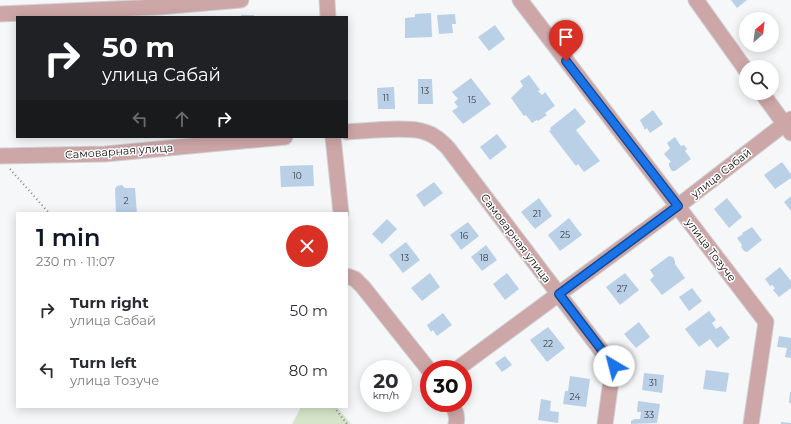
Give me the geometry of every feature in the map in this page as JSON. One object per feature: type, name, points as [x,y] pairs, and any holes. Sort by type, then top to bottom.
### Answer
[{"type":"street","points":[[0,14],[159,7],[241,0]]},
{"type":"street","points":[[328,0],[328,16]]},
{"type":"street","name":"улица Тозуче","points":[[520,0],[766,322],[751,424]]},
{"type":"street","points":[[696,0],[739,60]]},
{"type":"street","points":[[768,100],[789,125]]},
{"type":"street","name":"улица Сабай","points":[[469,360],[789,125]]},
{"type":"street","name":"Самоварная улица","points":[[348,132],[414,129],[438,138],[448,148],[614,366],[605,424]]},
{"type":"street","name":"Самоварная улица","points":[[0,156],[105,154],[274,138]]},
{"type":"street","points":[[333,138],[341,212]]},
{"type":"street","points":[[348,276],[355,279],[363,287],[421,360]]},
{"type":"street","points":[[456,412],[456,424]]},
{"type":"path","points":[[10,169],[48,212]]},
{"type":"path","points":[[335,408],[346,424]]},
{"type":"green space","points":[[300,408],[338,408],[351,424],[292,424]]},
{"type":"building","points":[[731,0],[747,0],[737,8]]},
{"type":"building","points":[[431,13],[432,37],[405,38],[405,18],[415,17],[415,14]]},
{"type":"building","points":[[455,14],[456,24],[452,24],[453,33],[439,34],[437,15]]},
{"type":"building","points":[[241,15],[254,15],[254,16]]},
{"type":"building","points":[[495,25],[505,39],[489,51],[478,37]]},
{"type":"building","points":[[529,75],[540,90],[538,91],[542,95],[545,92],[555,106],[545,113],[547,115],[532,123],[526,115],[524,116],[511,98],[523,86],[520,81]]},
{"type":"building","points":[[471,78],[491,104],[463,124],[452,111],[458,107],[454,102],[458,99],[452,92]]},
{"type":"building","points":[[418,79],[432,79],[433,104],[418,104]]},
{"type":"building","points":[[394,87],[395,109],[378,109],[377,88]]},
{"type":"building","points":[[575,108],[586,122],[576,130],[600,161],[584,172],[578,164],[576,166],[549,131],[551,130],[550,128]]},
{"type":"building","points":[[653,110],[663,124],[650,133],[647,128],[645,130],[640,120]]},
{"type":"building","points":[[497,134],[507,147],[490,160],[480,147]]},
{"type":"building","points":[[675,137],[681,146],[684,145],[687,149],[685,151],[691,159],[675,171],[672,171],[669,166],[669,163],[671,162],[664,154],[670,148],[667,143]]},
{"type":"building","points":[[782,162],[791,174],[791,178],[775,189],[764,175]]},
{"type":"building","points":[[313,165],[314,186],[281,187],[280,166]]},
{"type":"building","points":[[434,182],[443,193],[424,207],[416,195]]},
{"type":"building","points":[[122,185],[125,188],[135,188],[137,212],[116,212],[115,189],[117,186]]},
{"type":"building","points":[[791,196],[791,211],[784,202]]},
{"type":"building","points":[[539,198],[552,216],[535,229],[521,212]]},
{"type":"building","points":[[727,198],[742,217],[729,228],[714,209]]},
{"type":"building","points":[[569,218],[582,235],[560,251],[548,235]]},
{"type":"building","points":[[387,219],[397,229],[382,244],[372,234]]},
{"type":"building","points":[[468,222],[479,236],[461,250],[450,235]]},
{"type":"building","points":[[752,227],[762,240],[747,252],[741,247],[742,245],[737,238]]},
{"type":"building","points":[[406,242],[420,260],[403,273],[389,255]]},
{"type":"building","points":[[486,245],[497,260],[482,271],[471,257]]},
{"type":"building","points":[[669,256],[673,257],[675,264],[685,278],[662,295],[650,280],[654,276],[650,270]]},
{"type":"building","points":[[780,267],[791,281],[791,288],[779,297],[773,290],[775,288],[772,285],[770,286],[765,279]]},
{"type":"building","points":[[430,273],[440,287],[422,301],[411,288]]},
{"type":"building","points":[[507,273],[519,289],[505,300],[493,284]]},
{"type":"building","points":[[625,273],[639,290],[620,305],[606,287]]},
{"type":"building","points":[[692,288],[702,301],[689,311],[679,297]]},
{"type":"building","points":[[709,311],[716,320],[712,323],[716,329],[721,326],[730,338],[717,348],[710,339],[699,347],[685,329]]},
{"type":"building","points":[[443,313],[452,325],[437,336],[433,330],[431,332],[427,325]]},
{"type":"building","points":[[639,322],[650,337],[636,348],[624,334]]},
{"type":"building","points":[[548,327],[565,348],[547,362],[530,340]]},
{"type":"building","points":[[779,336],[791,338],[791,358],[785,357],[787,348],[777,347]]},
{"type":"building","points":[[505,356],[512,365],[502,372],[495,363]]},
{"type":"building","points":[[706,370],[729,373],[726,392],[703,389]]},
{"type":"building","points":[[644,373],[664,375],[662,393],[642,390]]},
{"type":"building","points":[[570,376],[590,379],[586,407],[563,404],[565,391],[568,391]]},
{"type":"building","points":[[790,392],[791,403],[789,403]]},
{"type":"building","points":[[541,399],[551,401],[550,411],[559,412],[558,423],[538,420]]},
{"type":"building","points":[[638,401],[660,404],[657,423],[631,424],[631,421],[640,419],[641,412],[637,412]]},
{"type":"building","points":[[781,422],[791,423],[791,424],[781,424]]},
{"type":"route","points":[[566,61],[678,206],[559,294],[614,366]]}]
